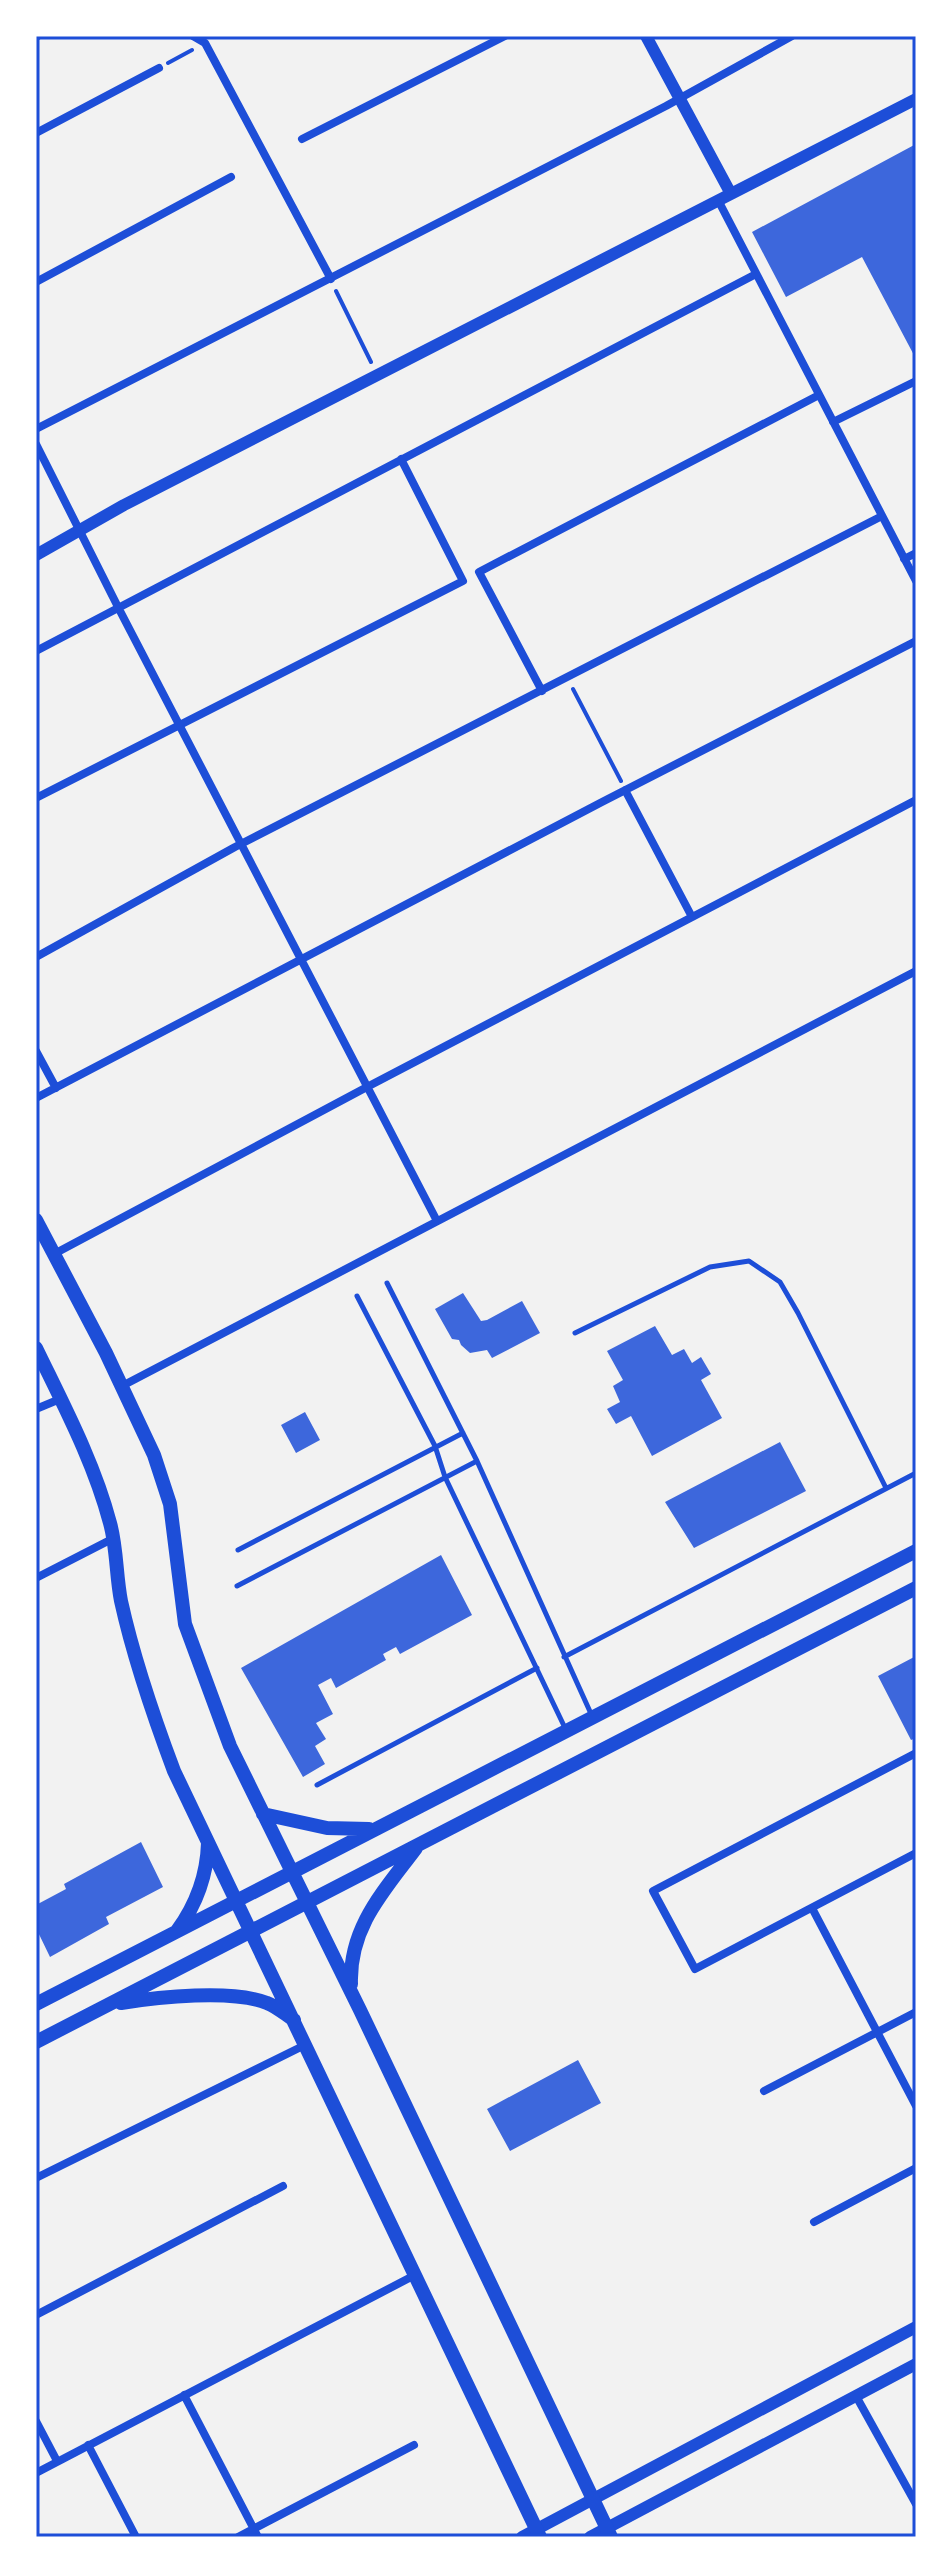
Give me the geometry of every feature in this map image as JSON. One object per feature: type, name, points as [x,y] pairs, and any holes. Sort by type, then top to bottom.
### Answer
[{"type":"main road","points":[[36,1220],[154,1455],[170,1504],[185,1624],[230,1746],[609,2532]]},
{"type":"main road","points":[[36,1348],[98,1482],[111,1527],[121,1599],[145,1694],[174,1771],[538,2533]]},
{"type":"main road","points":[[36,2004],[916,1551]]},
{"type":"main road","points":[[36,2042],[916,1588]]},
{"type":"main road","points":[[263,1814],[327,1828],[378,1828]]},
{"type":"main road","points":[[175,1932],[198,1893],[209,1843]]},
{"type":"main road","points":[[351,1992],[350,1961],[358,1932],[380,1895],[419,1845]]},
{"type":"main road","points":[[105,2006],[155,1998],[218,1995],[267,2002],[294,2020]]},
{"type":"street","points":[[193,36],[205,43],[331,279]]},
{"type":"street","points":[[302,139],[505,36]]},
{"type":"street","points":[[646,36],[731,194]]},
{"type":"street","points":[[36,429],[682,98],[792,36]]},
{"type":"street","points":[[36,133],[159,68]]},
{"type":"street","points":[[36,555],[377,375],[916,99]]},
{"type":"street","points":[[36,282],[231,177]]},
{"type":"street","points":[[718,200],[916,581]]},
{"type":"street","points":[[36,651],[756,274]]},
{"type":"street","points":[[833,422],[916,381]]},
{"type":"street","points":[[542,691],[479,572],[819,395]]},
{"type":"street","points":[[36,444],[238,846],[437,1221]]},
{"type":"street","points":[[36,798],[463,581],[401,459]]},
{"type":"street","points":[[36,957],[238,846],[882,516]]},
{"type":"street","points":[[904,559],[916,553]]},
{"type":"street","points":[[36,1098],[916,641]]},
{"type":"street","points":[[625,790],[692,917]]},
{"type":"street","points":[[54,1254],[916,800]]},
{"type":"street","points":[[122,1386],[916,971]]},
{"type":"street","points":[[36,1051],[56,1088]]},
{"type":"street","points":[[36,1409],[60,1399]]},
{"type":"street","points":[[36,1578],[112,1539]]},
{"type":"street","points":[[916,1753],[653,1891],[695,1969],[916,1853]]},
{"type":"street","points":[[812,1908],[916,2106]]},
{"type":"street","points":[[764,2091],[916,2012]]},
{"type":"street","points":[[36,2178],[306,2045]]},
{"type":"street","points":[[814,2222],[916,2168]]},
{"type":"street","points":[[36,2315],[283,2186]]},
{"type":"street","points":[[36,2473],[415,2275]]},
{"type":"street","points":[[522,2537],[538,2533],[593,2500],[916,2327]]},
{"type":"street","points":[[590,2537],[609,2532],[916,2364]]},
{"type":"street","points":[[184,2395],[256,2533]]},
{"type":"street","points":[[856,2396],[916,2504]]},
{"type":"street","points":[[36,2421],[57,2461]]},
{"type":"street","points":[[88,2445],[136,2537]]},
{"type":"street","points":[[238,2537],[256,2533],[414,2445]]},
{"type":"lane","points":[[575,1333],[710,1267],[749,1261],[780,1282],[886,1488]]},
{"type":"lane","points":[[387,1283],[477,1461],[593,1717]]},
{"type":"lane","points":[[357,1296],[435,1446],[445,1477],[567,1731]]},
{"type":"lane","points":[[238,1550],[463,1433]]},
{"type":"lane","points":[[237,1586],[477,1461]]},
{"type":"lane","points":[[564,1657],[916,1473]]},
{"type":"lane","points":[[317,1785],[537,1668]]},
{"type":"path","points":[[159,68],[205,43]]},
{"type":"path","points":[[331,279],[377,375]]},
{"type":"path","points":[[567,678],[625,790]]},
{"type":"building","points":[[916,144],[916,359],[862,257],[786,297],[752,232]]},
{"type":"building","points":[[463,1293],[481,1321],[522,1301],[540,1333],[492,1358],[487,1350],[470,1353],[459,1340],[452,1339],[435,1309]]},
{"type":"building","points":[[655,1326],[672,1355],[684,1349],[692,1363],[701,1357],[711,1374],[701,1380],[722,1418],[652,1456],[631,1416],[616,1424],[607,1409],[620,1402],[613,1386],[623,1380],[607,1351]]},
{"type":"building","points":[[305,1412],[320,1440],[296,1453],[281,1425]]},
{"type":"building","points":[[780,1442],[806,1491],[694,1548],[665,1502]]},
{"type":"building","points":[[441,1555],[472,1615],[400,1654],[396,1647],[383,1654],[386,1660],[336,1688],[331,1678],[318,1685],[333,1714],[316,1723],[326,1739],[315,1746],[325,1764],[303,1777],[241,1668]]},
{"type":"building","points":[[916,1656],[916,1738],[911,1740],[878,1676]]},
{"type":"building","points":[[141,1842],[163,1887],[106,1917],[109,1924],[50,1957],[36,1928],[36,1905],[66,1889],[64,1884]]},
{"type":"building","points":[[578,2060],[601,2103],[510,2151],[487,2109]]}]
